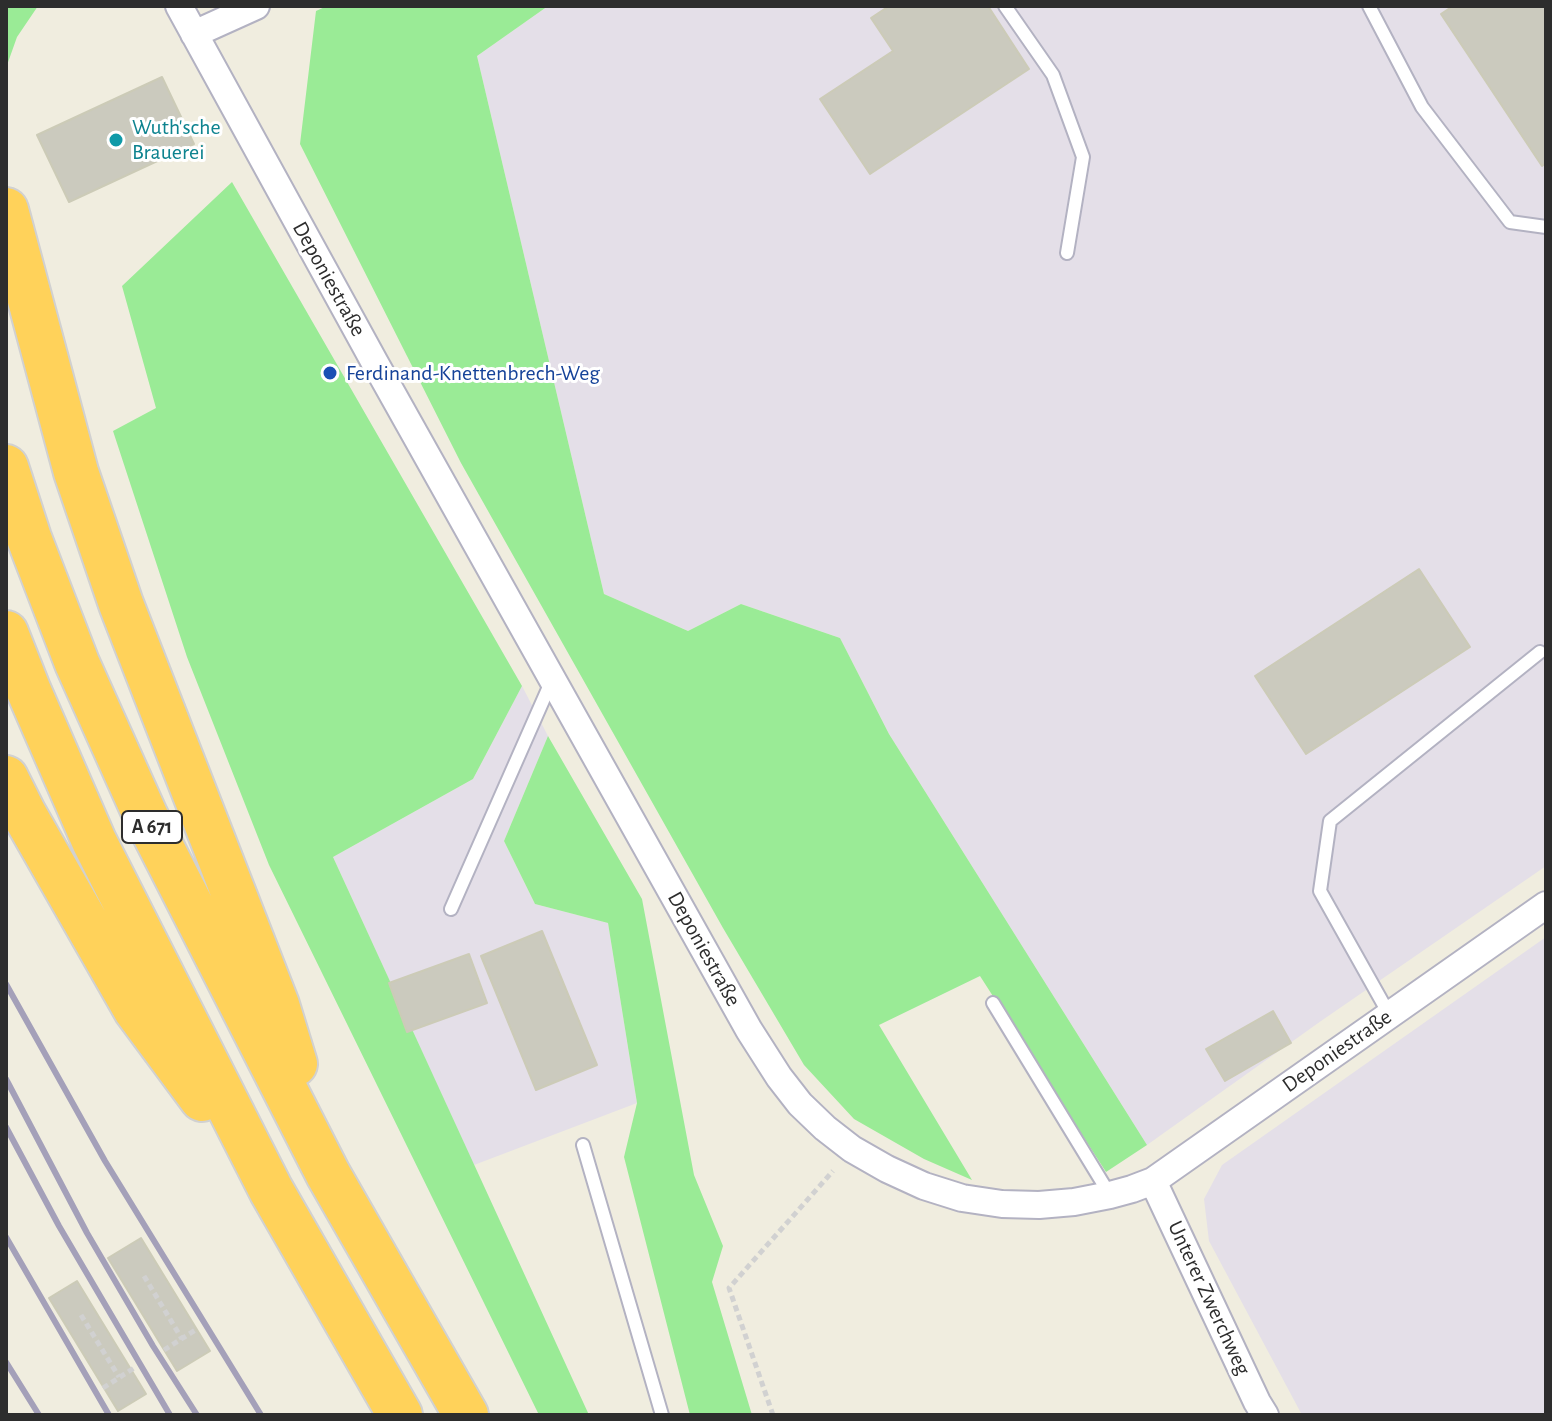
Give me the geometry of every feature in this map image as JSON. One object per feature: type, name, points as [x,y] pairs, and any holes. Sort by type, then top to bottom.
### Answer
[{"type":"highway","points":[[6,210],[76,472],[121,604],[277,1005],[328,1174]]},
{"type":"highway","name":"A 671","points":[[6,467],[29,538],[77,663],[140,803],[328,1174],[466,1415]]},
{"type":"highway","name":"A 671","points":[[6,633],[94,841],[271,1190],[400,1415]]},
{"type":"highway","points":[[6,778],[136,1010],[271,1190]]},
{"type":"street","points":[[179,6],[194,34],[256,6]]},
{"type":"street","name":"Deponiestraße","points":[[194,34],[749,1030],[800,1104],[852,1149],[924,1186],[962,1198],[1002,1204],[1074,1202],[1110,1195],[1153,1181],[1546,905]]},
{"type":"street","name":"Unterer Zwerchweg","points":[[1153,1181],[1265,1415]]},
{"type":"lane","points":[[194,34],[195,6]]},
{"type":"lane","points":[[1005,6],[1053,75],[1083,157],[1067,253]]},
{"type":"lane","points":[[1369,6],[1422,107],[1510,222],[1546,227]]},
{"type":"lane","points":[[1389,1014],[1320,891],[1330,821],[1540,652]]},
{"type":"lane","points":[[451,909],[552,680]]},
{"type":"lane","points":[[993,1003],[1110,1195]]},
{"type":"lane","points":[[583,1145],[662,1415]]},
{"type":"path","points":[[773,1415],[729,1288],[852,1149]]},
{"type":"path","points":[[144,1276],[182,1339]]},
{"type":"path","points":[[81,1315],[119,1377]]},
{"type":"path","points":[[164,1350],[197,1329]]},
{"type":"path","points":[[103,1388],[134,1368]]},
{"type":"shaded area","points":[[548,6],[1546,6],[1546,866],[1147,1145],[889,734],[840,638],[741,604],[688,631],[604,594],[477,56]]},
{"type":"shaded area","points":[[522,686],[548,736],[504,841],[535,904],[608,923],[637,1103],[474,1165],[333,857],[473,779]]},
{"type":"shaded area","points":[[1546,937],[1546,1415],[1302,1415],[1209,1241],[1204,1199],[1222,1165]]},
{"type":"green space","points":[[6,6],[38,6],[17,37],[6,68]]},
{"type":"green space","points":[[327,6],[548,6],[477,56],[604,594],[688,631],[741,604],[840,638],[889,734],[1147,1145],[1106,1172],[980,976],[879,1025],[972,1180],[924,1159],[854,1119],[804,1065],[723,928],[461,463],[300,144],[316,11]]},
{"type":"green space","points":[[232,182],[522,686],[473,779],[333,857],[589,1415],[539,1415],[269,865],[187,657],[113,431],[156,408],[122,286]]},
{"type":"green space","points":[[548,736],[642,899],[694,1175],[723,1246],[712,1282],[752,1415],[690,1415],[624,1157],[637,1103],[608,923],[535,904],[504,841]]},
{"type":"building","points":[[889,6],[988,6],[1029,69],[870,174],[820,99],[893,51],[871,18]]},
{"type":"building","points":[[1453,6],[1546,6],[1546,163],[1542,166],[1441,14]]},
{"type":"building","name":"Wuth'sche Brauerei","points":[[162,77],[194,144],[69,202],[37,135]]},
{"type":"building","points":[[1419,569],[1470,647],[1306,754],[1255,676]]},
{"type":"building","points":[[542,931],[597,1065],[536,1090],[481,956]]},
{"type":"building","points":[[469,954],[487,1003],[407,1032],[389,983]]},
{"type":"building","points":[[1273,1011],[1291,1043],[1225,1081],[1206,1049]]},
{"type":"building","points":[[141,1238],[210,1351],[177,1371],[108,1258]]},
{"type":"building","points":[[77,1281],[146,1394],[118,1411],[49,1298]]},
{"type":"railway","points":[[6,984],[105,1161],[261,1415]]},
{"type":"railway","points":[[6,1079],[87,1233],[197,1415]]},
{"type":"railway","points":[[6,1127],[59,1226],[170,1415]]},
{"type":"railway","points":[[6,1237],[109,1415]]},
{"type":"railway","points":[[6,1362],[39,1415]]},
{"type":"place","name":"Wuth'sche Brauerei","points":[[116,140]]},
{"type":"place","name":"Ferdinand-Knettenbrech-Weg","points":[[330,373]]}]
